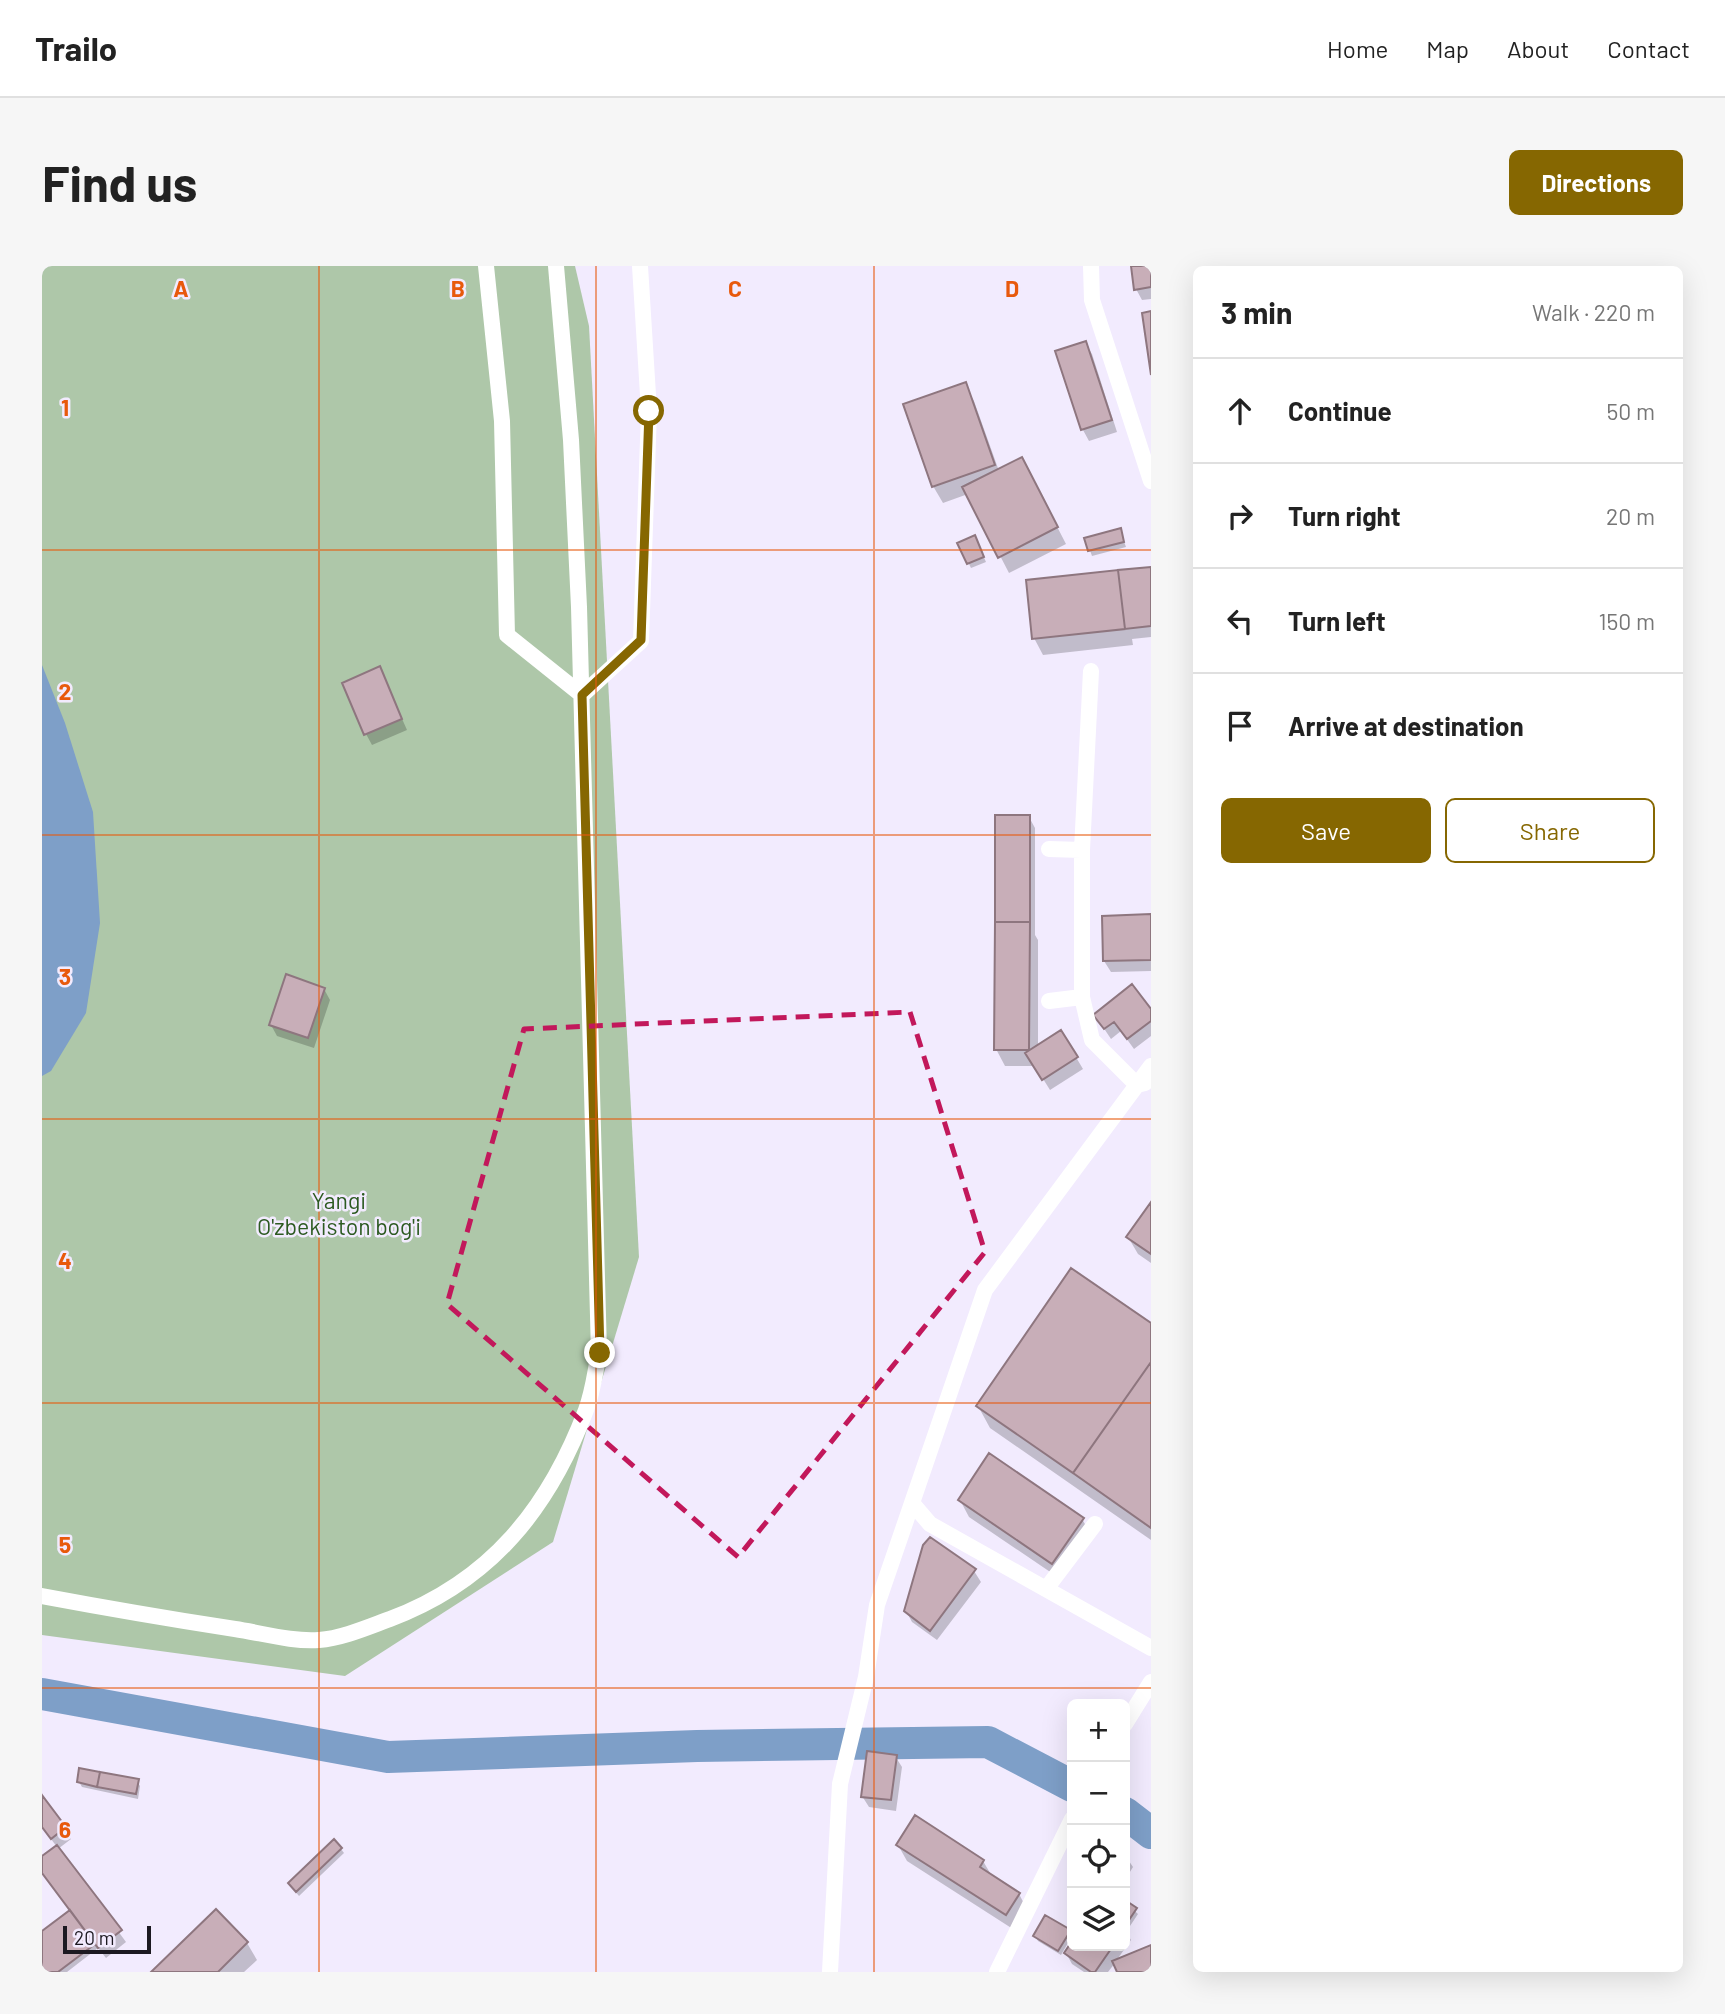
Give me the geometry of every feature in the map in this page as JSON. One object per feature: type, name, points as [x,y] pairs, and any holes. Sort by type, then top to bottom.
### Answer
[{"type":"lane","points":[[486,266],[502,421],[507,635],[582,695]]},
{"type":"lane","points":[[42,1596],[141,1615],[288,1637],[320,1640],[362,1629],[410,1611],[450,1590],[492,1560],[524,1524],[559,1471],[587,1408],[600,1353],[582,695],[572,454],[556,266]]},
{"type":"lane","points":[[582,695],[641,640],[649,411],[639,266]]},
{"type":"lane","points":[[1091,266],[1093,300],[1151,481]]},
{"type":"lane","points":[[1091,671],[1082,850],[1082,998],[1091,1040],[1144,1083]]},
{"type":"lane","points":[[1049,849],[1082,850]]},
{"type":"lane","points":[[1049,1001],[1082,998]]},
{"type":"lane","points":[[830,1972],[840,1784],[866,1677],[877,1605],[985,1290],[1144,1083],[1151,1066]]},
{"type":"lane","points":[[912,1503],[930,1524],[1151,1648]]},
{"type":"lane","points":[[1046,1589],[1095,1524]]},
{"type":"lane","points":[[1130,1716],[1151,1682]]},
{"type":"lane","points":[[997,1972],[1069,1825]]},
{"type":"highlighted area","points":[[910,1012],[985,1252],[738,1557],[447,1304],[524,1029]]},
{"type":"green space","name":"Yangi O'zbekiston bog'i","points":[[42,266],[575,266],[589,326],[639,1257],[553,1542],[345,1676],[42,1635]]},
{"type":"water","points":[[42,665],[65,723],[93,812],[100,923],[86,1013],[51,1071],[42,1076]]},
{"type":"building","points":[[1131,266],[1151,266],[1151,287],[1134,290]]},
{"type":"building","points":[[1151,311],[1151,375],[1142,313]]},
{"type":"building","points":[[1086,341],[1112,420],[1081,430],[1055,351]]},
{"type":"building","points":[[966,382],[995,465],[932,487],[903,404]]},
{"type":"building","points":[[1022,457],[1058,527],[998,558],[962,487]]},
{"type":"building","points":[[1121,528],[1124,542],[1088,551],[1084,538]]},
{"type":"building","points":[[975,535],[984,557],[967,564],[957,543]]},
{"type":"building","points":[[1151,567],[1151,626],[1125,629],[1118,570]]},
{"type":"building","points":[[1118,570],[1125,629],[1032,639],[1026,580]]},
{"type":"building","points":[[380,666],[402,719],[364,735],[342,683]]},
{"type":"building","points":[[995,815],[1030,815],[1030,922],[995,922]]},
{"type":"building","points":[[1151,914],[1151,960],[1103,961],[1102,916]]},
{"type":"building","points":[[995,922],[1030,922],[1029,1050],[994,1050]]},
{"type":"building","points":[[286,974],[325,988],[308,1038],[269,1025]]},
{"type":"building","points":[[1132,984],[1151,1009],[1151,1021],[1127,1039],[1114,1022],[1104,1029],[1093,1015]]},
{"type":"building","points":[[1061,1030],[1078,1057],[1042,1080],[1025,1053]]},
{"type":"building","points":[[1151,1202],[1151,1254],[1126,1237]]},
{"type":"building","points":[[1071,1268],[1151,1323],[1151,1362],[1073,1473],[976,1406]]},
{"type":"building","points":[[1151,1362],[1151,1528],[1073,1473]]},
{"type":"building","points":[[989,1453],[1084,1518],[1052,1564],[958,1500]]},
{"type":"building","points":[[930,1537],[976,1569],[930,1631],[904,1611],[923,1545]]},
{"type":"building","points":[[867,1751],[897,1755],[891,1800],[861,1797]]},
{"type":"building","points":[[79,1768],[100,1772],[97,1787],[77,1782]]},
{"type":"building","points":[[100,1772],[139,1779],[136,1794],[97,1787]]},
{"type":"building","points":[[42,1795],[66,1827],[51,1839],[42,1827]]},
{"type":"building","points":[[915,1815],[984,1860],[980,1867],[1020,1893],[1006,1915],[896,1845]]},
{"type":"building","points":[[334,1839],[342,1848],[296,1892],[288,1883]]},
{"type":"building","points":[[57,1845],[122,1930],[98,1948],[42,1873],[42,1856]]},
{"type":"building","points":[[1130,1903],[1137,1908],[1130,1918]]},
{"type":"building","points":[[216,1909],[248,1942],[218,1972],[151,1972]]},
{"type":"building","points":[[70,1910],[95,1944],[58,1972],[42,1972],[42,1931]]},
{"type":"building","points":[[1045,1915],[1067,1928],[1067,1936],[1058,1951],[1033,1936]]},
{"type":"building","points":[[1151,1945],[1151,1972],[1117,1972],[1112,1961]]},
{"type":"building","points":[[1067,1948],[1067,1951],[1110,1951],[1095,1972],[1064,1953]]},
{"type":"waterway","points":[[42,1694],[388,1757],[697,1746],[988,1742],[1067,1783]]},
{"type":"waterway","points":[[1130,1817],[1151,1833]]},
{"type":"route","points":[[600,1353],[582,695],[641,640],[649,411]]}]
